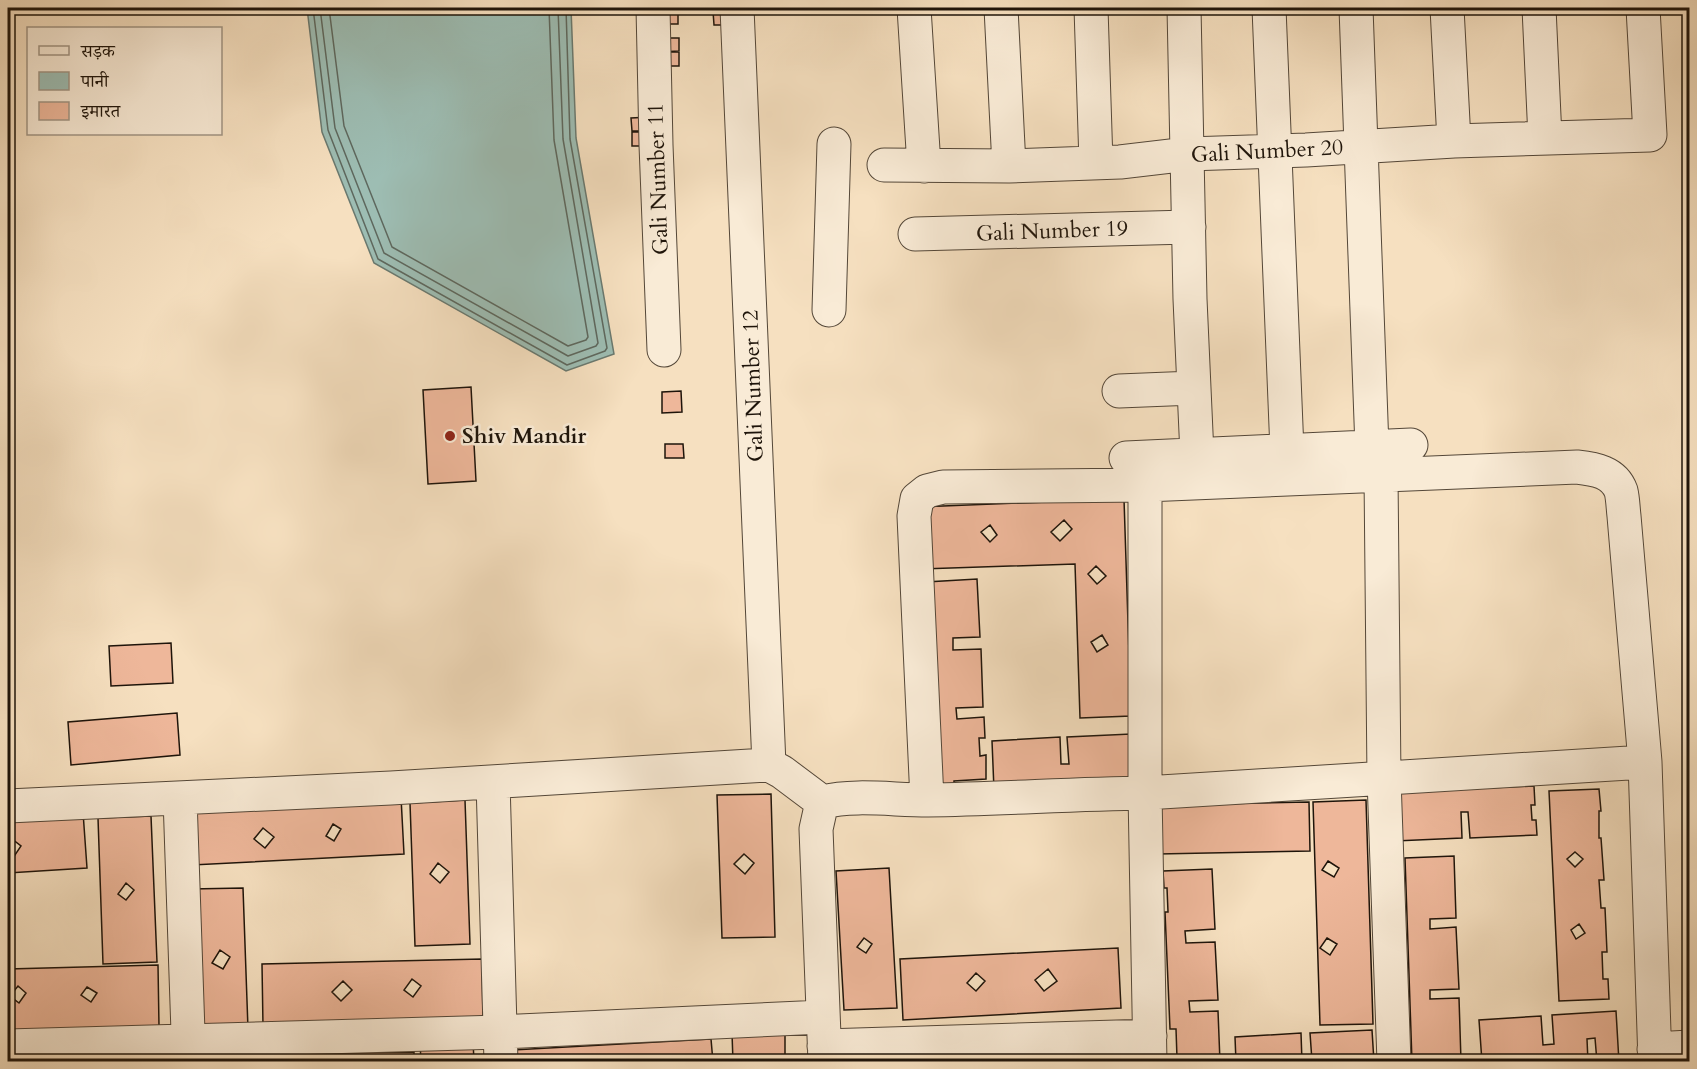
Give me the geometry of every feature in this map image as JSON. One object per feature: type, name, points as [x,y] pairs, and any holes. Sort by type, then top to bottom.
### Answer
[{"type":"street","name":"Gali Number 11","points":[[653,8],[664,350]]},
{"type":"street","name":"Gali Number 12","points":[[737,8],[769,765]]},
{"type":"street","points":[[914,8],[924,166]]},
{"type":"street","points":[[1001,8],[1009,166]]},
{"type":"street","points":[[1091,8],[1096,163]]},
{"type":"street","points":[[1184,8],[1197,455]]},
{"type":"street","points":[[1269,8],[1287,451]]},
{"type":"street","points":[[1356,8],[1377,462],[1384,779],[1394,1062]]},
{"type":"street","points":[[1447,8],[1454,141]]},
{"type":"street","points":[[1539,8],[1545,138]]},
{"type":"street","name":"Gali Number 20","points":[[884,165],[1009,166],[1096,163],[1188,154],[1454,141],[1650,135],[1643,8]]},
{"type":"street","points":[[829,310],[834,144]]},
{"type":"street","name":"Gali Number 19","points":[[915,234],[1189,227]]},
{"type":"street","points":[[1119,391],[1194,388]]},
{"type":"street","points":[[927,800],[914,516],[917,499],[927,491],[943,487],[1145,484],[1377,462],[1412,445]]},
{"type":"street","points":[[1125,458],[1287,451],[1377,462],[1577,467],[1608,474],[1621,490],[1645,762],[1655,1055],[1689,1047]]},
{"type":"street","points":[[8,1046],[188,1051],[824,1041],[1150,1049],[1145,793],[1145,484]]},
{"type":"street","points":[[8,806],[493,782],[769,765],[822,802],[842,798],[927,800],[1145,793],[1645,762]]},
{"type":"street","points":[[493,782],[500,1047]]},
{"type":"street","points":[[180,798],[188,1051]]},
{"type":"street","points":[[822,802],[816,829],[824,1041]]},
{"type":"water","points":[[307,8],[571,8],[576,138],[614,354],[566,371],[374,263],[322,132]]},
{"type":"building","points":[[659,8],[678,8],[678,24],[660,24]]},
{"type":"building","points":[[713,11],[732,11],[732,25],[714,25]]},
{"type":"building","points":[[660,38],[679,38],[679,51],[660,52]]},
{"type":"building","points":[[660,52],[679,52],[679,66],[660,66]]},
{"type":"building","points":[[650,117],[650,131],[632,131],[631,118]]},
{"type":"building","points":[[632,132],[650,132],[651,146],[632,146]]},
{"type":"building","name":"Shiv Mandir","points":[[471,387],[476,481],[428,484],[423,390]]},
{"type":"building","points":[[681,391],[682,412],[662,413],[662,392]]},
{"type":"building","points":[[665,444],[683,444],[684,458],[665,458]]},
{"type":"building","points":[[1124,499],[1131,716],[1080,718],[1075,564],[921,569],[918,507]],"holes":[[[1064,520],[1072,529],[1060,541],[1051,532]],[[990,525],[997,535],[990,542],[981,532]],[[1096,566],[1106,576],[1097,584],[1088,574]],[[1102,635],[1108,645],[1097,652],[1091,642]]]},
{"type":"building","points":[[977,579],[980,637],[953,638],[953,650],[981,649],[983,707],[956,708],[957,719],[984,717],[985,738],[979,738],[980,756],[986,755],[986,779],[935,785],[926,582]]},
{"type":"building","points":[[171,643],[173,683],[111,686],[109,646]]},
{"type":"building","points":[[177,713],[180,755],[71,765],[68,722]]},
{"type":"building","points":[[1131,734],[1133,782],[994,790],[992,741],[1060,737],[1061,764],[1069,764],[1067,737]]},
{"type":"building","points":[[1534,786],[1535,805],[1531,805],[1532,820],[1536,820],[1537,835],[1470,838],[1468,812],[1461,812],[1462,838],[1395,841],[1393,792]]},
{"type":"building","points":[[1599,789],[1601,811],[1599,811],[1599,838],[1601,838],[1604,880],[1599,880],[1601,908],[1605,908],[1607,952],[1602,952],[1603,979],[1608,979],[1609,999],[1559,1001],[1549,791]],"holes":[[[1575,852],[1583,859],[1575,867],[1567,859]],[[1579,924],[1585,933],[1576,939],[1571,930]]]},
{"type":"building","points":[[771,794],[775,937],[722,938],[717,795]],"holes":[[[744,854],[754,863],[745,874],[734,864]]]},
{"type":"building","points":[[401,797],[404,854],[192,865],[189,808]],"holes":[[[333,824],[341,829],[334,841],[326,836]],[[263,828],[274,837],[265,848],[254,839]]]},
{"type":"building","points":[[465,800],[470,944],[415,946],[410,803]],"holes":[[[438,863],[449,872],[440,883],[430,874]]]},
{"type":"building","points":[[1366,800],[1373,1024],[1320,1025],[1313,802]],"holes":[[[1328,861],[1339,868],[1334,877],[1322,870]],[[1327,938],[1337,944],[1330,955],[1320,948]]]},
{"type":"building","points":[[1309,802],[1310,851],[1158,854],[1156,805]]},
{"type":"building","points":[[83,812],[87,868],[8,873],[8,854],[13,858],[21,846],[12,839],[8,844],[8,816]]},
{"type":"building","points":[[151,816],[157,962],[103,964],[98,818]],"holes":[[[126,883],[134,890],[126,900],[118,894]]]},
{"type":"building","points":[[1454,856],[1456,918],[1430,919],[1430,929],[1456,927],[1459,989],[1430,990],[1430,999],[1459,998],[1461,1061],[1412,1062],[1405,858]]},
{"type":"building","points":[[889,868],[897,1008],[844,1010],[836,871]],"holes":[[[864,938],[872,944],[866,953],[857,947]]]},
{"type":"building","points":[[1212,869],[1215,929],[1185,931],[1186,943],[1215,942],[1218,1000],[1189,1001],[1190,1012],[1218,1011],[1220,1062],[1172,1062],[1172,1058],[1177,1058],[1176,1029],[1170,1029],[1165,912],[1168,912],[1167,888],[1164,888],[1163,871]]},
{"type":"building","points":[[243,888],[248,1029],[195,1031],[191,889]],"holes":[[[220,950],[230,957],[223,969],[212,963]]]},
{"type":"building","points":[[1118,948],[1121,1008],[903,1020],[900,959]],"holes":[[[1048,969],[1057,981],[1044,991],[1035,980]],[[976,973],[985,981],[976,991],[967,983]]]},
{"type":"building","points":[[482,959],[483,1020],[263,1026],[262,964]],"holes":[[[412,979],[421,986],[413,997],[404,990]],[[343,981],[352,990],[341,1001],[332,992]]]},
{"type":"building","points":[[158,965],[159,1026],[8,1030],[8,969]],"holes":[[[18,986],[26,993],[19,1003],[10,996]],[[87,987],[97,993],[91,1002],[81,995]]]},
{"type":"building","points":[[1616,1011],[1619,1062],[1597,1062],[1595,1038],[1587,1039],[1588,1062],[1482,1062],[1479,1020],[1541,1016],[1543,1045],[1554,1044],[1552,1015]]},
{"type":"building","points":[[1372,1030],[1374,1062],[1306,1062],[1312,1061],[1310,1033]]},
{"type":"building","points":[[785,1031],[785,1062],[733,1062],[732,1033]]},
{"type":"building","points":[[1301,1033],[1302,1062],[1236,1062],[1235,1037]]},
{"type":"building","points":[[711,1039],[713,1062],[495,1062],[494,1051]]},
{"type":"building","points":[[473,1040],[474,1062],[421,1062],[420,1042]]},
{"type":"building","points":[[172,1051],[172,1062],[123,1062],[122,1053]]},
{"type":"building","points":[[414,1052],[414,1062],[204,1062],[204,1054]]},
{"type":"building","points":[[1067,1052],[1067,1062],[888,1062]]},
{"type":"building","points":[[1131,1058],[1131,1062],[1080,1062],[1080,1061]]},
{"type":"place","name":"Shiv Mandir","points":[[450,436]]}]
